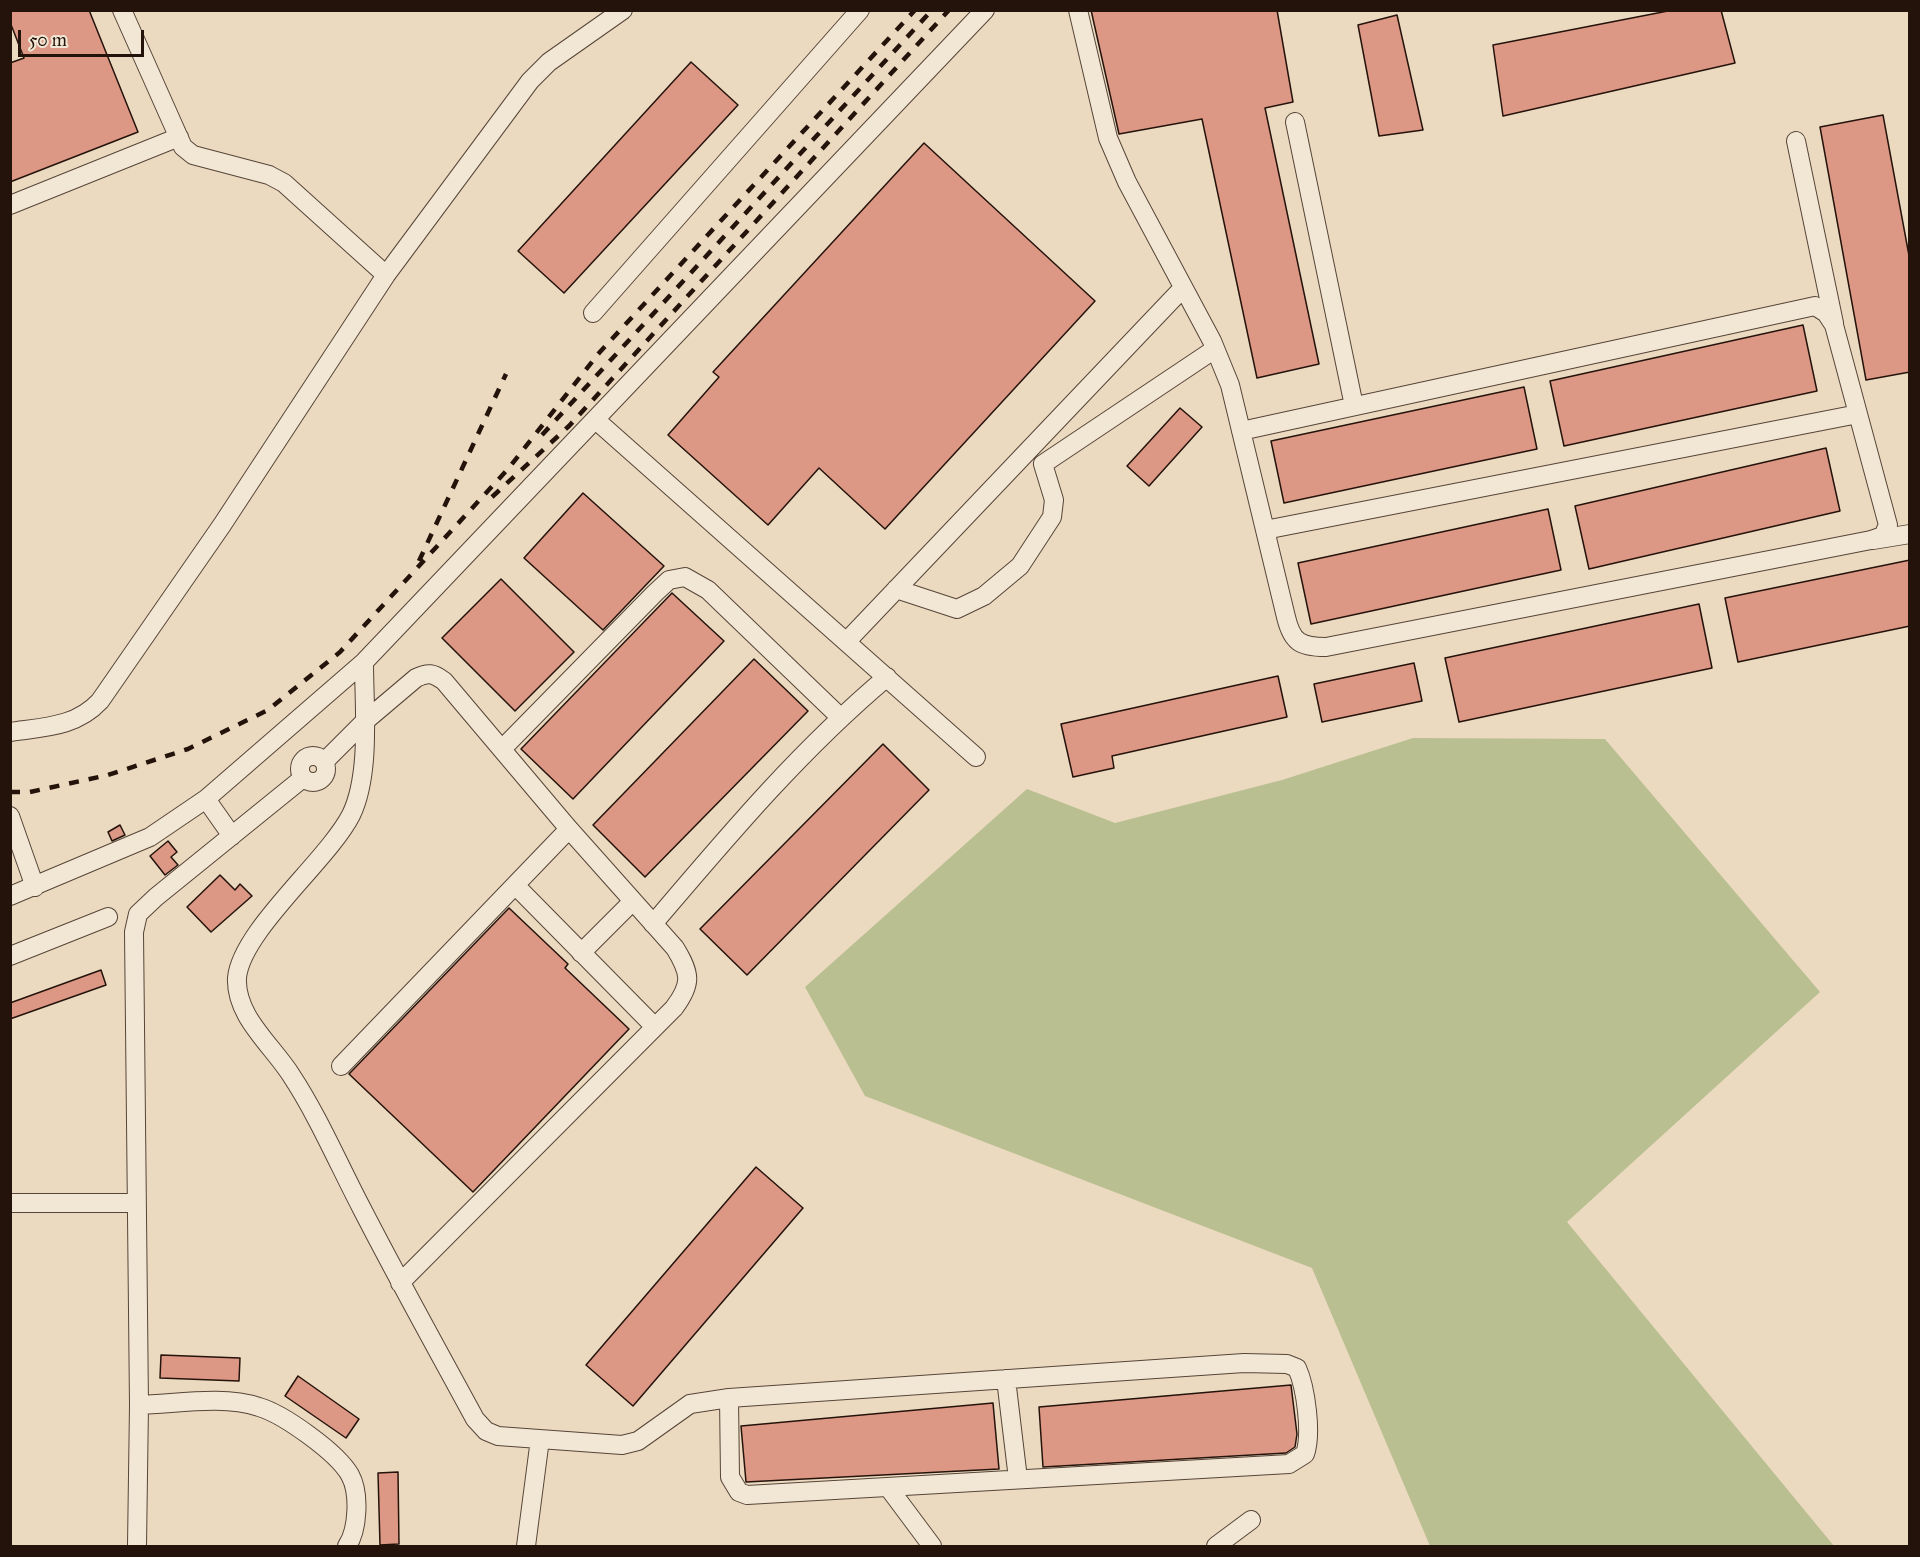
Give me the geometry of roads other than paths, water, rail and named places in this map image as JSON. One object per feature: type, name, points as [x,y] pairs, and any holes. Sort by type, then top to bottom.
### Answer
[{"type":"lane","points":[[122,10],[183,147],[193,155],[269,175],[284,183],[386,275]]},
{"type":"lane","points":[[10,732],[75,721],[88,714],[100,700],[222,525],[386,275],[540,70],[623,10]]},
{"type":"lane","points":[[592,313],[860,10]]},
{"type":"lane","points":[[10,896],[150,837],[206,800],[364,662],[597,421],[985,10]]},
{"type":"lane","points":[[1078,10],[1108,138],[1127,182],[1215,349],[1230,385],[1290,633],[1297,641],[1309,647],[1326,647],[1910,534]]},
{"type":"lane","points":[[1295,122],[1354,406]]},
{"type":"lane","points":[[10,205],[178,137]]},
{"type":"lane","points":[[1796,141],[1834,325],[1888,525],[1883,536],[1871,540]]},
{"type":"lane","points":[[847,641],[1182,289]]},
{"type":"lane","points":[[1241,431],[1797,308],[1815,306],[1826,313],[1834,325]]},
{"type":"lane","points":[[896,589],[957,609],[984,596],[1020,566],[1052,517],[1054,500],[1043,464],[1215,349]]},
{"type":"lane","points":[[1265,530],[1858,414]]},
{"type":"lane","points":[[597,421],[976,757]]},
{"type":"lane","points":[[502,749],[655,593],[669,580],[685,577],[708,590],[840,717]]},
{"type":"lane","points":[[364,662],[364,722],[358,797],[351,815],[250,944],[237,977],[241,1005],[254,1028],[292,1077],[400,1283],[475,1419],[486,1431],[498,1436],[622,1444],[638,1441],[690,1404],[729,1398],[1244,1363],[1287,1364],[1297,1368],[1304,1389],[1309,1444],[1305,1454],[1289,1464],[747,1495],[739,1492],[730,1477],[729,1398]]},
{"type":"lane","points":[[324,762],[364,722],[416,678],[426,673],[435,674],[444,681],[569,829],[675,948],[684,963],[688,976],[686,992],[655,1028],[400,1283]]},
{"type":"lane","points":[[653,924],[734,828],[840,717],[887,677]]},
{"type":"lane","points":[[282,733],[304,758]]},
{"type":"lane","points":[[304,758],[315,756],[324,762]]},
{"type":"lane","points":[[304,758],[299,768],[303,778],[308,781],[318,781],[325,772],[324,762]]},
{"type":"lane","points":[[137,1546],[139,1405],[134,932],[138,914],[303,778]]},
{"type":"lane","points":[[206,800],[232,836]]},
{"type":"lane","points":[[10,816],[35,887]]},
{"type":"lane","points":[[340,1066],[569,829]]},
{"type":"lane","points":[[515,885],[655,1028]]},
{"type":"lane","points":[[581,952],[633,901]]},
{"type":"lane","points":[[10,956],[108,917]]},
{"type":"lane","points":[[10,1203],[136,1203]]},
{"type":"lane","points":[[1006,1379],[1018,1479]]},
{"type":"lane","points":[[139,1405],[241,1403],[274,1413],[327,1450],[350,1475],[353,1485],[355,1526],[347,1546]]},
{"type":"lane","points":[[526,1546],[540,1439]]},
{"type":"lane","points":[[888,1487],[932,1546]]},
{"type":"lane","points":[[1216,1546],[1251,1520]]},
{"type":"railway","points":[[10,792],[30,792],[108,775],[188,749],[268,710],[340,652],[508,469],[599,353],[915,10]]},
{"type":"railway","points":[[542,435],[932,10]]},
{"type":"railway","points":[[492,497],[569,426],[949,10]]},
{"type":"railway","points":[[419,561],[506,374]]}]
